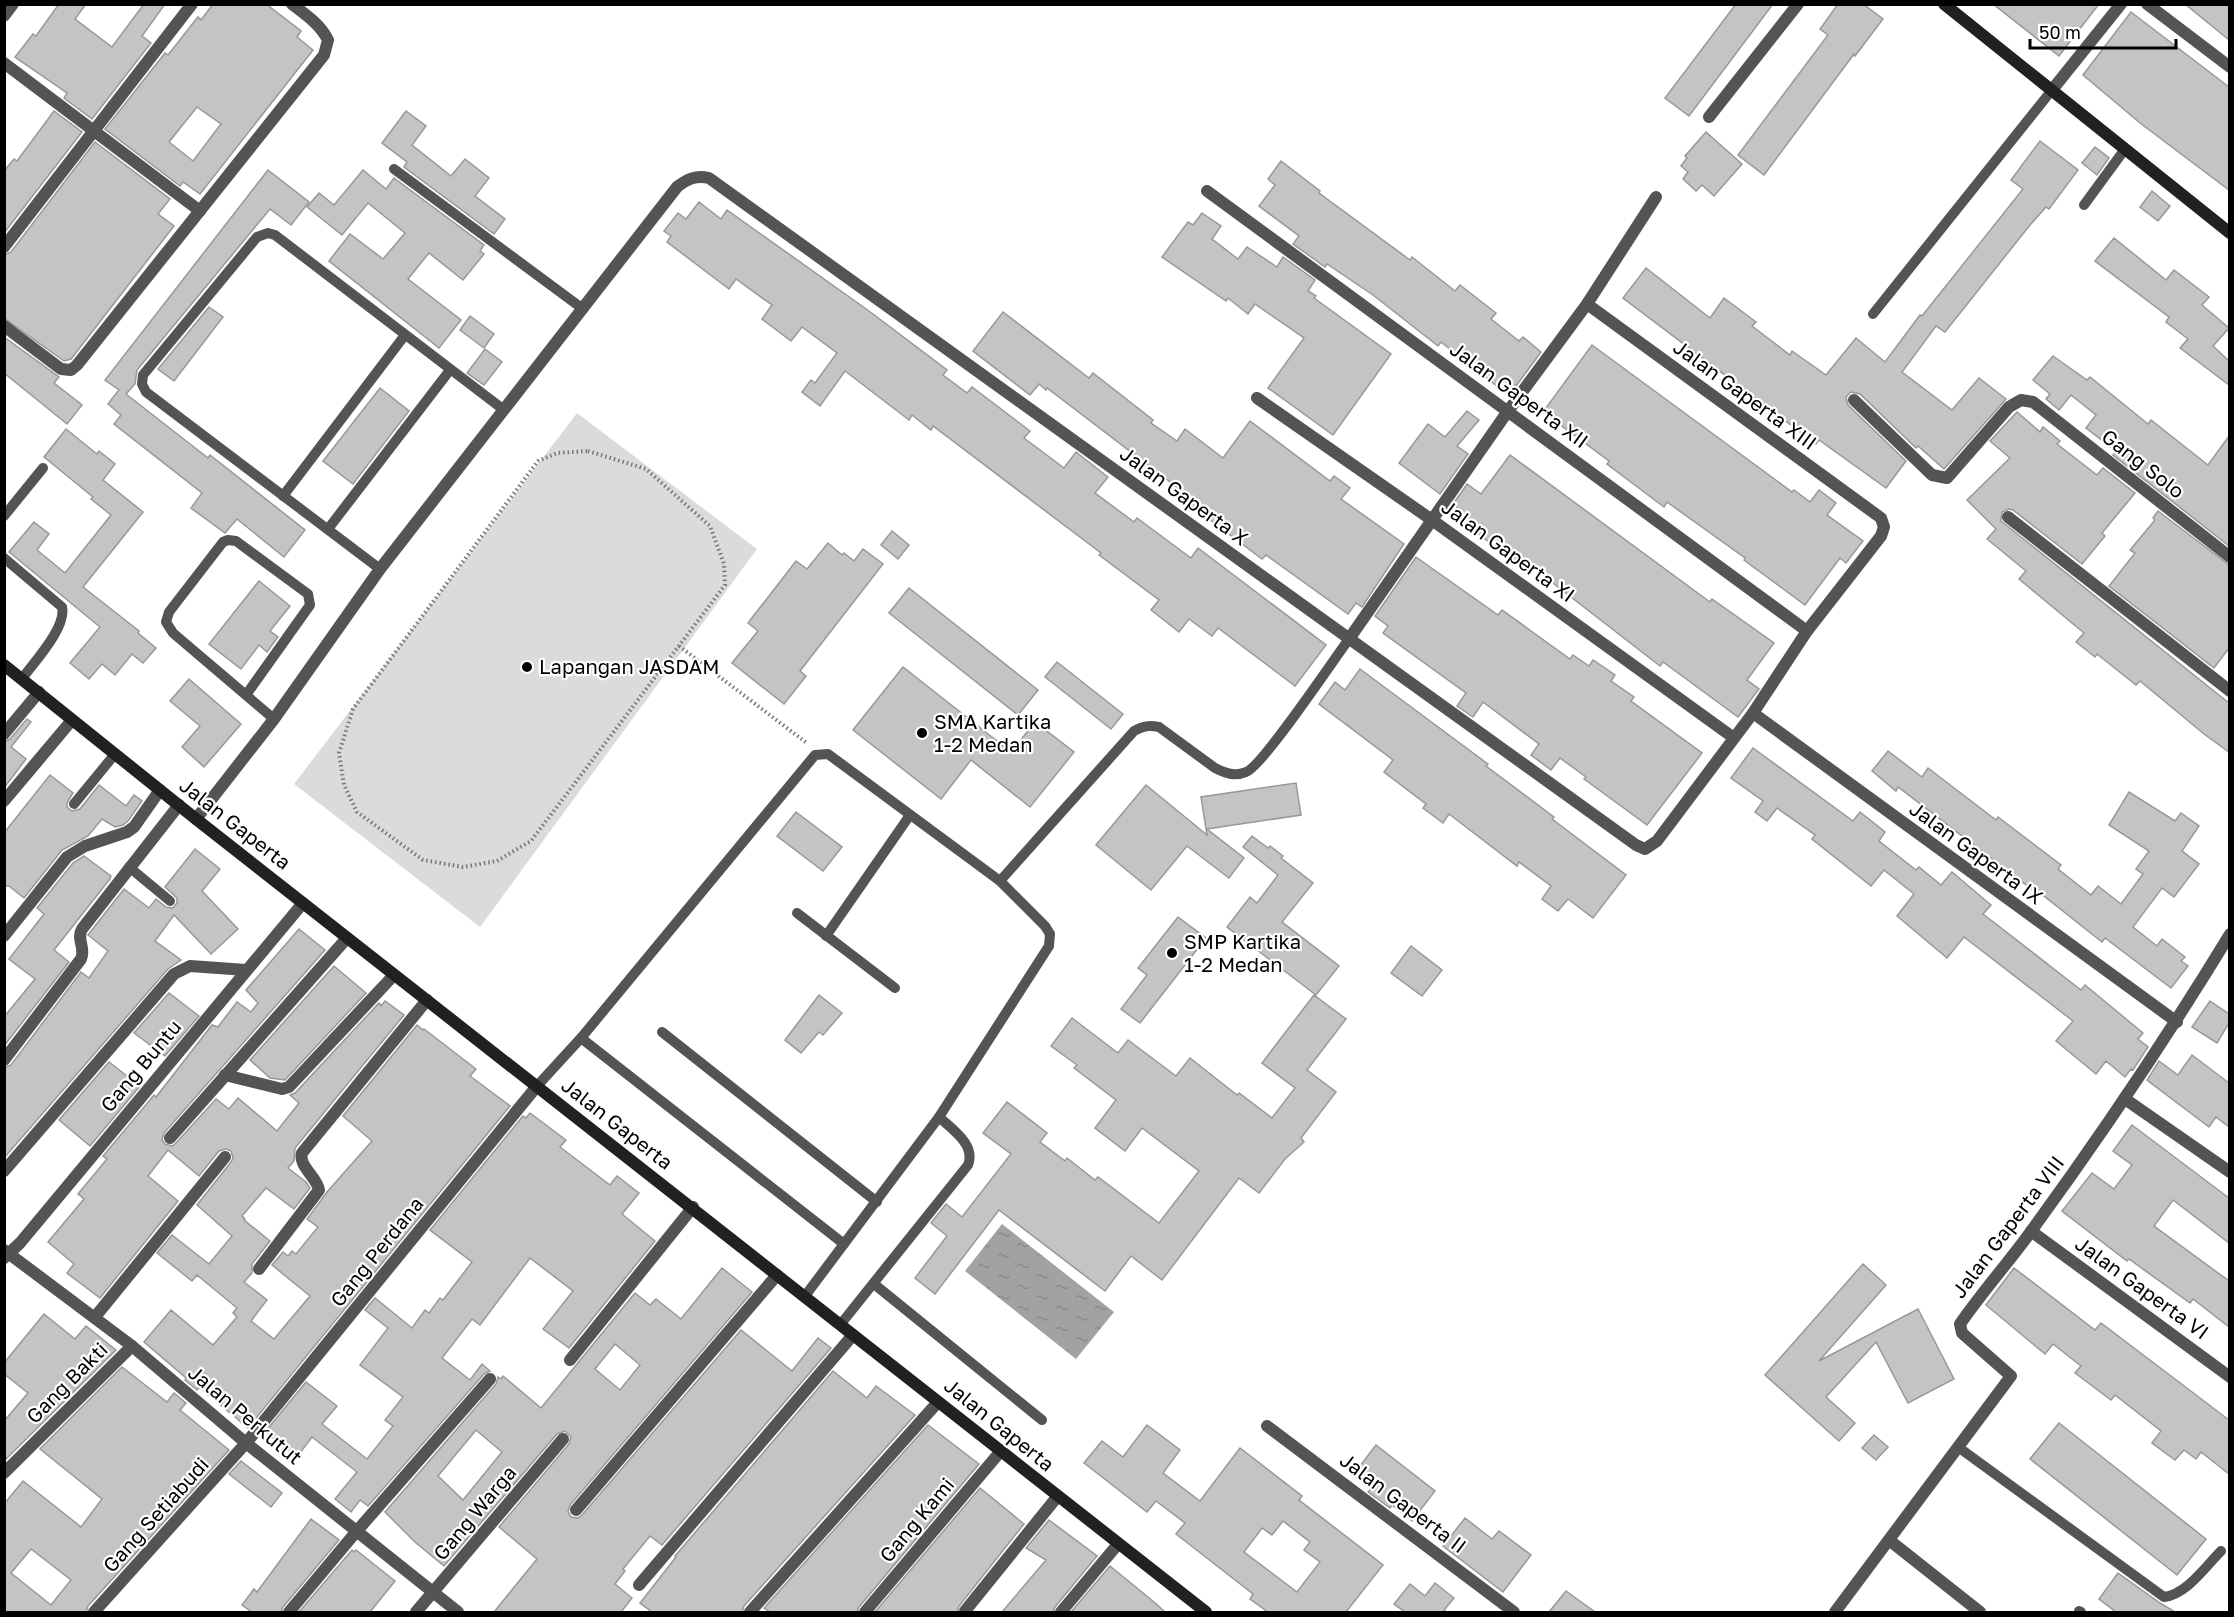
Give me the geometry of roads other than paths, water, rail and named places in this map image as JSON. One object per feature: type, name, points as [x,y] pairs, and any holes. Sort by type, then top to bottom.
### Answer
[{"type":"street","points":[[4,16],[13,4]]},
{"type":"street","points":[[4,247],[192,4]]},
{"type":"street","points":[[4,326],[61,369],[71,370],[324,55],[328,40],[320,26],[292,4]]},
{"type":"street","points":[[1709,117],[1798,4]]},
{"type":"street","points":[[1944,4],[2229,233]]},
{"type":"street","points":[[2052,90],[2121,4]]},
{"type":"street","points":[[2147,4],[2228,62]]},
{"type":"street","points":[[4,63],[200,211]]},
{"type":"street","name":"Jalan Gaperta X","points":[[583,309],[677,187],[692,178],[700,176],[709,178],[1635,845],[1645,849],[1657,841],[1734,738]]},
{"type":"street","name":"Jalan Gaperta XII","points":[[1207,191],[1807,631]]},
{"type":"street","points":[[1349,639],[1508,411],[1587,304],[1656,197]]},
{"type":"street","name":"Jalan Gaperta XIII","points":[[1587,304],[1881,518],[1884,527],[1881,536],[1807,631]]},
{"type":"street","points":[[196,819],[274,719],[380,569],[583,309]]},
{"type":"street","name":"Jalan Gaperta XI","points":[[1257,398],[1432,520],[1734,738]]},
{"type":"street","name":"Gang Solo","points":[[1854,400],[1932,476],[1947,478],[2009,407],[2021,400],[2033,402],[2229,557]]},
{"type":"street","points":[[2008,517],[2229,691]]},
{"type":"street","points":[[1734,738],[1807,631]]},
{"type":"street","name":"Jalan Gaperta","points":[[4,665],[394,975],[693,1207],[999,1452],[1206,1612]]},
{"type":"street","points":[[4,734],[39,692]]},
{"type":"street","name":"Jalan Gaperta IX","points":[[1753,713],[2177,1022]]},
{"type":"street","points":[[4,801],[72,720]]},
{"type":"street","points":[[4,936],[67,857],[75,850],[127,832],[134,827],[160,790]]},
{"type":"street","points":[[4,1060],[81,959],[83,955],[79,936],[82,929],[180,805]]},
{"type":"street","name":"Gang Buntu","points":[[6,1254],[20,1243],[303,903]]},
{"type":"street","name":"Jalan Gaperta VIII","points":[[1835,1612],[2011,1376],[1962,1333],[1960,1326],[1964,1318],[2031,1231],[2125,1099],[2177,1022],[2229,934]]},
{"type":"street","points":[[170,1138],[347,938]]},
{"type":"street","points":[[4,1172],[174,974],[190,966],[246,970]]},
{"type":"street","points":[[225,1075],[282,1089],[289,1088],[394,975]]},
{"type":"street","points":[[259,1269],[319,1190],[314,1177],[302,1163],[300,1157],[302,1153],[427,1000]]},
{"type":"street","name":"Gang Perdana","points":[[246,1443],[537,1086]]},
{"type":"street","points":[[2125,1099],[2229,1172]]},
{"type":"street","points":[[95,1317],[225,1157]]},
{"type":"street","points":[[570,1360],[693,1207]]},
{"type":"street","name":"Jalan Gaperta VI","points":[[2031,1231],[2229,1377]]},
{"type":"street","name":"Jalan Perkutut","points":[[6,1254],[132,1346],[246,1443],[458,1612]]},
{"type":"street","points":[[576,1510],[777,1275]]},
{"type":"street","points":[[639,1585],[853,1335]]},
{"type":"street","name":"Gang Bakti","points":[[4,1473],[132,1346]]},
{"type":"street","points":[[289,1612],[490,1379]]},
{"type":"street","points":[[750,1612],[938,1402]]},
{"type":"street","name":"Jalan Gaperta II","points":[[1267,1426],[1515,1612]]},
{"type":"street","name":"Gang Warga","points":[[416,1612],[563,1439]]},
{"type":"street","name":"Gang Setiabudi","points":[[94,1612],[246,1443]]},
{"type":"street","name":"Gang Kami","points":[[865,1612],[999,1452]]},
{"type":"street","points":[[965,1611],[1057,1497]]},
{"type":"street","points":[[1889,1540],[1980,1612]]},
{"type":"street","points":[[1061,1612],[1118,1544]]},
{"type":"lane","points":[[1873,314],[2052,90]]},
{"type":"lane","points":[[2084,205],[2125,149]]},
{"type":"lane","points":[[394,169],[583,309]]},
{"type":"lane","points":[[380,569],[146,392],[142,384],[143,375],[257,237],[268,233],[275,235],[504,410]]},
{"type":"lane","points":[[283,496],[405,335]]},
{"type":"lane","points":[[328,529],[450,370]]},
{"type":"lane","points":[[4,516],[43,468]]},
{"type":"lane","points":[[246,695],[310,605],[308,594],[236,541],[228,540],[223,542],[169,612],[166,622],[173,633],[274,719]]},
{"type":"lane","points":[[4,558],[62,607],[64,615],[59,627],[22,679]]},
{"type":"lane","points":[[1000,881],[1134,731],[1141,727],[1149,725],[1159,727],[1225,773],[1245,773],[1258,763],[1269,749],[1349,639]]},
{"type":"lane","points":[[74,804],[115,754]]},
{"type":"lane","points":[[537,1086],[581,1038],[812,758],[820,754],[828,754],[1000,881],[1045,926],[1050,934],[1049,946],[939,1117],[805,1296]]},
{"type":"lane","points":[[826,936],[910,815]]},
{"type":"lane","points":[[129,867],[170,901]]},
{"type":"lane","points":[[797,913],[895,988]]},
{"type":"lane","points":[[662,1032],[877,1202]]},
{"type":"lane","points":[[581,1038],[844,1244]]},
{"type":"lane","points":[[840,1325],[968,1165],[971,1157],[967,1144],[939,1117]]},
{"type":"lane","points":[[874,1284],[1042,1420]]},
{"type":"lane","points":[[1958,1447],[2164,1597],[2174,1596],[2182,1590],[2221,1551]]},
{"type":"water","points":[[1002,1224],[1114,1312],[1076,1359],[965,1271]]},
{"type":"place","name":"Lapangan JASDAM","points":[[527,667]]},
{"type":"place","name":"SMA Kartika 1-2 Medan","points":[[922,733]]},
{"type":"place","name":"SMP Kartika 1-2 Medan","points":[[1172,953]]}]
